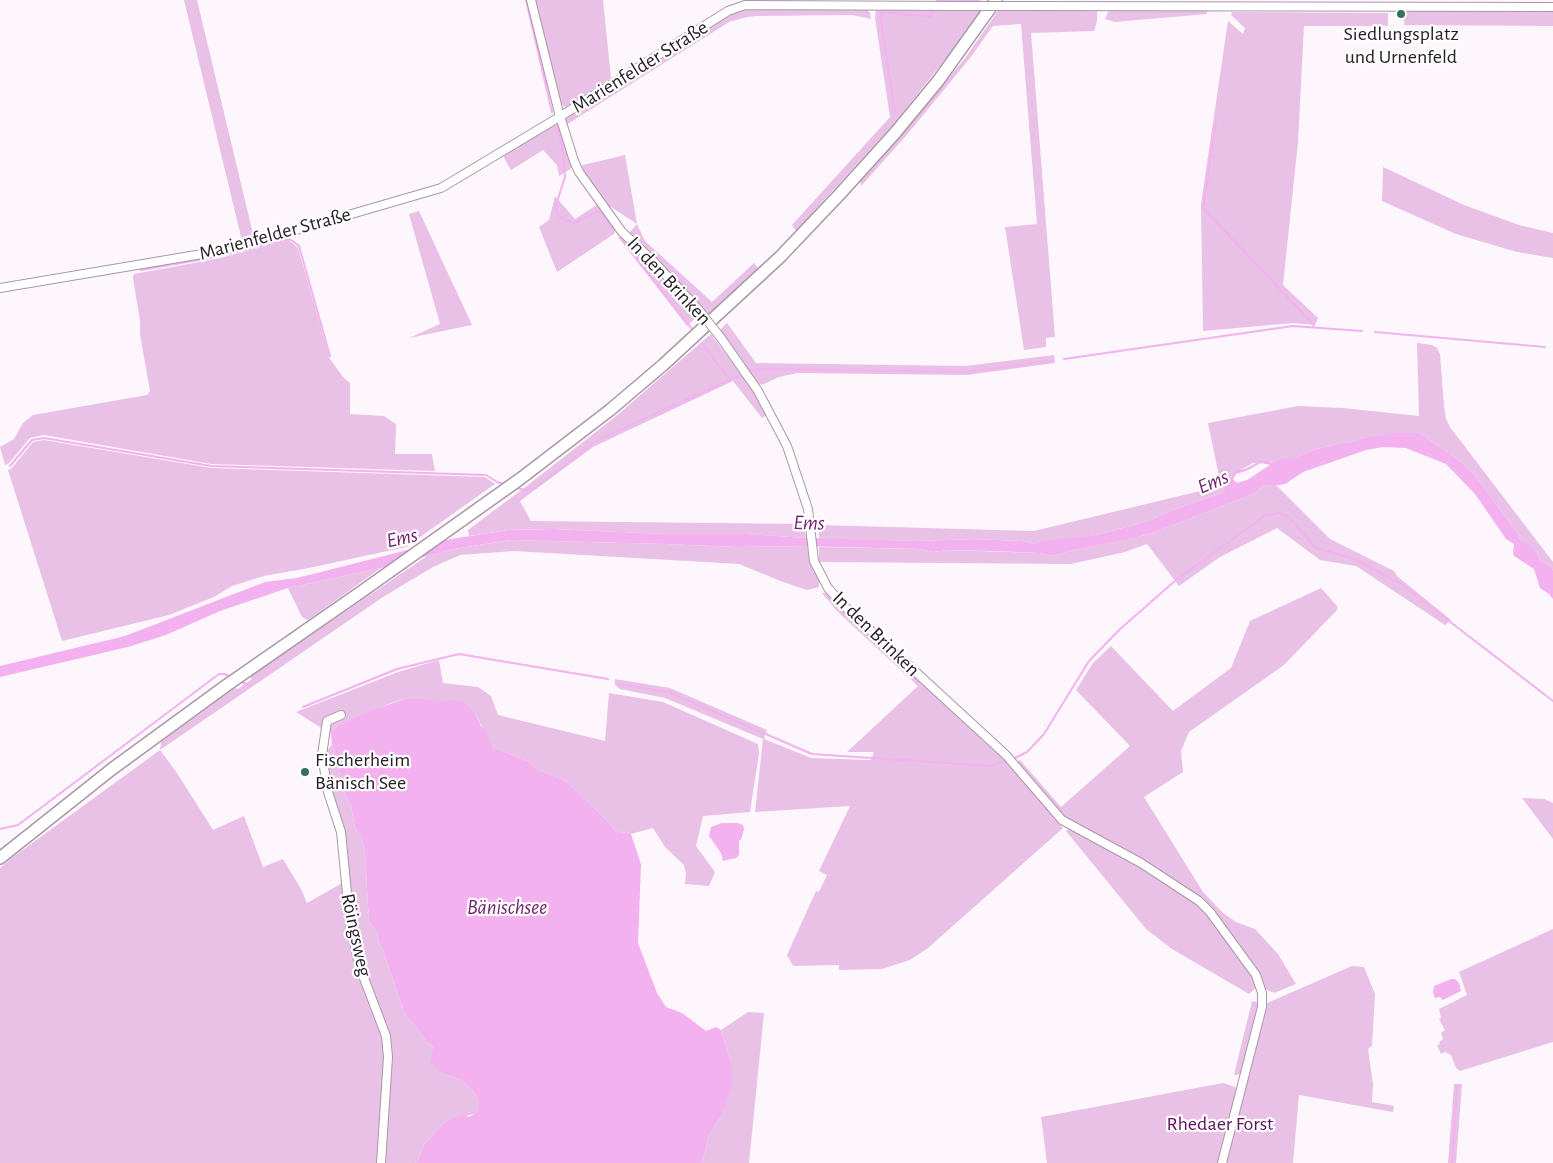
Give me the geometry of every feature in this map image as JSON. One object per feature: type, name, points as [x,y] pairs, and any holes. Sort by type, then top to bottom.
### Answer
[{"type":"main road","points":[[0,858],[112,769],[242,674],[520,479],[610,410],[663,365],[780,257],[840,195],[917,107],[958,54],[996,0]]},
{"type":"street","name":"In den Brinken","points":[[531,0],[561,116],[579,172],[622,232],[653,261],[698,309],[758,391],[784,439],[808,509],[814,560],[828,588],[843,605],[1006,755],[1062,820],[1141,863],[1199,901],[1210,912],[1256,974],[1260,983],[1262,1006],[1222,1163]]},
{"type":"street","name":"Marienfelder Straße","points":[[0,288],[214,252],[436,190],[561,116],[728,11],[745,3],[966,6],[1398,4],[1553,7]]},
{"type":"street","name":"Röingsweg","points":[[341,715],[327,721],[322,755],[328,792],[341,832],[350,924],[359,965],[386,1036],[388,1058],[382,1163]]},
{"type":"green space","points":[[184,0],[197,0],[254,238],[242,241]]},
{"type":"green space","points":[[534,0],[603,0],[611,78],[566,108],[560,103]]},
{"type":"green space","points":[[758,9],[867,9],[871,19],[852,15],[756,16],[729,22],[566,125],[565,117],[728,15],[738,11]]},
{"type":"green space","points":[[876,9],[982,10],[891,127],[796,231],[792,225],[890,117],[875,18]]},
{"type":"green space","points":[[999,9],[1097,10],[1097,21],[1094,31],[1031,33],[1055,337],[1046,338],[1046,347],[1024,350],[1005,227],[1037,224],[1021,24],[993,26],[970,58],[905,137],[861,186],[860,180],[900,136],[966,57]]},
{"type":"green space","points":[[1206,9],[1207,14],[1115,22],[1105,19],[1109,10]]},
{"type":"green space","points":[[1405,10],[1553,11],[1553,26],[1404,25]]},
{"type":"green space","points":[[1232,12],[1388,13],[1388,26],[1304,26],[1298,142],[1283,285],[1318,318],[1315,325],[1293,323],[1203,331],[1201,204],[1228,21],[1243,34],[1245,28],[1231,15]]},
{"type":"green space","points":[[555,124],[560,126],[572,168],[559,176],[557,165],[543,150],[511,170],[503,156]]},
{"type":"green space","points":[[625,155],[637,224],[608,205],[579,166]]},
{"type":"green space","points":[[1383,167],[1464,205],[1519,225],[1553,233],[1553,258],[1517,252],[1456,234],[1382,201]]},
{"type":"green space","points":[[555,196],[575,219],[598,204],[616,228],[614,234],[557,272],[539,227],[549,220]]},
{"type":"green space","points":[[419,211],[472,325],[409,338],[440,324],[409,214]]},
{"type":"green space","points":[[637,224],[645,241],[712,302],[754,263],[758,268],[708,315],[629,233]]},
{"type":"green space","points":[[623,237],[678,291],[698,316],[687,326],[619,238]]},
{"type":"green space","points":[[289,240],[298,248],[330,359],[343,377],[350,383],[350,414],[384,416],[396,424],[395,454],[432,454],[435,471],[211,464],[44,435],[30,438],[9,463],[5,465],[0,447],[14,439],[23,423],[33,415],[147,395],[150,391],[140,335],[134,274],[216,259]]},
{"type":"green space","points":[[727,323],[756,363],[965,366],[1054,355],[1055,363],[967,375],[797,373],[757,385],[720,330]]},
{"type":"green space","points":[[711,334],[748,384],[767,415],[762,418],[733,381],[593,447],[520,501],[531,521],[804,524],[806,538],[747,534],[666,534],[553,529],[508,530],[469,536],[468,530],[615,417]]},
{"type":"green space","points":[[1417,343],[1432,345],[1437,348],[1440,354],[1444,406],[1446,419],[1450,427],[1553,562],[1553,570],[1549,565],[1540,561],[1537,552],[1519,538],[1473,473],[1456,458],[1419,433],[1363,438],[1350,443],[1313,450],[1273,463],[1253,463],[1231,476],[1225,487],[1225,492],[1170,511],[1149,521],[1096,535],[1034,544],[1022,541],[973,539],[920,541],[819,539],[819,525],[1034,531],[1221,486],[1208,423],[1298,406],[1343,408],[1419,416]]},
{"type":"green space","points":[[44,440],[211,468],[485,477],[495,484],[406,547],[264,576],[232,586],[214,597],[169,615],[62,641],[8,470],[11,469],[33,442]]},
{"type":"green space","points":[[1264,485],[1277,486],[1330,539],[1394,571],[1397,576],[1451,620],[1445,625],[1356,566],[1320,560],[1277,528],[1220,557],[1179,586],[1147,544],[1125,552],[1071,564],[819,562],[819,547],[920,549],[933,552],[948,550],[1040,553],[1052,556],[1155,532],[1248,496]]},
{"type":"green space","points":[[510,540],[737,547],[807,546],[810,562],[819,580],[819,587],[807,590],[739,564],[514,551],[460,555],[433,567],[383,597],[160,750],[161,742],[235,688],[238,689],[252,679],[250,677],[261,669],[427,556],[454,549]]},
{"type":"green space","points":[[381,568],[308,620],[302,617],[288,588]]},
{"type":"green space","points":[[1321,588],[1337,606],[1337,610],[1284,665],[1189,732],[1181,751],[1183,772],[1144,797],[1203,892],[1223,913],[1236,922],[1255,929],[1278,954],[1296,984],[1274,993],[1265,989],[1262,982],[1249,994],[1172,949],[1146,929],[1066,831],[1075,824],[1061,813],[1017,762],[1020,760],[1061,807],[1130,746],[1076,690],[1093,663],[1111,646],[1173,711],[1231,668],[1250,621]]},
{"type":"green space","points":[[827,592],[841,608],[1003,758],[1063,828],[928,948],[910,960],[882,969],[839,970],[839,965],[793,966],[787,955],[816,891],[819,892],[827,875],[819,871],[850,806],[755,812],[763,739],[665,698],[620,689],[615,685],[615,679],[670,688],[767,730],[764,739],[811,758],[871,760],[874,752],[847,752],[918,686],[837,611],[822,593]]},
{"type":"green space","points":[[439,660],[443,683],[478,687],[491,696],[498,715],[605,741],[609,693],[663,702],[758,744],[759,753],[750,812],[703,816],[696,846],[715,872],[709,886],[685,884],[686,873],[684,865],[665,847],[653,828],[631,834],[616,831],[566,781],[536,769],[528,761],[500,750],[494,750],[476,715],[449,700],[442,703],[430,699],[405,699],[391,703],[337,726],[331,734],[296,712],[398,672]]},
{"type":"green space","points":[[332,744],[345,795],[351,806],[355,828],[362,838],[365,853],[369,922],[377,932],[379,943],[405,1015],[428,1043],[434,1047],[442,1073],[461,1080],[473,1090],[479,1102],[479,1109],[474,1114],[446,1121],[425,1143],[415,1163],[384,1163],[391,1058],[361,964],[352,923],[344,832],[327,779],[325,754]]},
{"type":"green space","points":[[160,750],[213,830],[244,816],[263,867],[283,859],[307,903],[344,882],[348,923],[384,1037],[385,1058],[378,1163],[0,1163],[0,868]]},
{"type":"green space","points":[[1522,798],[1544,799],[1553,803],[1553,839]]},
{"type":"green space","points":[[1553,929],[1553,1042],[1460,1071],[1456,1068],[1451,1055],[1445,1052],[1441,1054],[1437,1045],[1443,1039],[1441,1033],[1445,1030],[1439,1019],[1441,1018],[1439,1009],[1467,995],[1459,972]]},
{"type":"green space","name":"Rhedaer Forst","points":[[1352,966],[1364,967],[1375,994],[1372,1046],[1368,1049],[1373,1084],[1372,1102],[1394,1106],[1393,1112],[1299,1095],[1293,1163],[1047,1163],[1041,1117],[1223,1083],[1244,1090],[1267,1003]]},
{"type":"green space","points":[[1252,1001],[1259,1003],[1242,1074],[1234,1075]]},
{"type":"green space","points":[[748,1012],[764,1013],[749,1163],[702,1163],[709,1135],[720,1118],[731,1063],[721,1030]]},
{"type":"green space","points":[[1454,1084],[1462,1084],[1456,1163],[1448,1163]]},
{"type":"water","points":[[1395,433],[1419,433],[1456,458],[1473,473],[1519,538],[1537,552],[1540,561],[1549,565],[1553,570],[1553,599],[1540,588],[1534,569],[1514,556],[1514,544],[1506,539],[1475,494],[1446,464],[1406,448],[1383,447],[1366,450],[1303,472],[1285,484],[1264,485],[1248,496],[1155,532],[1052,556],[1040,553],[991,551],[948,550],[933,552],[920,549],[797,546],[737,547],[510,540],[454,549],[381,568],[288,588],[220,611],[166,635],[128,647],[0,677],[0,666],[125,636],[265,582],[297,578],[451,539],[508,530],[553,529],[920,541],[973,539],[1022,541],[1034,544],[1043,541],[1096,535],[1149,521],[1170,511],[1225,492],[1225,487],[1234,472],[1245,469],[1260,461],[1273,463],[1313,450],[1350,443],[1363,438]],"holes":[[[1261,463],[1270,465],[1247,480],[1237,483],[1233,479],[1236,474]]]},
{"type":"water","name":"Bänischsee","points":[[405,699],[430,699],[442,702],[449,700],[463,701],[476,715],[494,750],[500,750],[528,761],[536,769],[566,781],[616,831],[631,834],[641,864],[638,943],[657,993],[666,1007],[682,1013],[706,1031],[716,1027],[721,1030],[731,1063],[732,1086],[720,1118],[709,1135],[702,1163],[415,1163],[425,1143],[446,1121],[465,1115],[469,1117],[479,1109],[479,1102],[473,1090],[461,1080],[442,1073],[430,1063],[434,1047],[428,1043],[405,1015],[379,943],[377,932],[369,922],[365,853],[362,838],[355,828],[351,806],[345,795],[331,734],[337,726],[369,711]]},
{"type":"water","points":[[722,823],[738,823],[743,825],[744,829],[741,840],[739,840],[739,855],[736,858],[723,861],[721,853],[709,836],[711,827]]},
{"type":"water","points":[[1455,979],[1459,983],[1461,991],[1443,1000],[1440,997],[1435,998],[1434,986]]},
{"type":"waterway","points":[[526,0],[552,112]]},
{"type":"waterway","points":[[937,1],[980,0]]},
{"type":"waterway","points":[[895,112],[880,14],[882,12],[930,17],[933,10]]},
{"type":"waterway","points":[[1216,122],[1203,208],[1314,327]]},
{"type":"waterway","points":[[557,126],[562,144],[565,177],[556,205],[557,214],[562,219],[574,223],[599,211],[614,230]]},
{"type":"waterway","points":[[620,238],[692,329]]},
{"type":"waterway","points":[[141,270],[216,257],[290,239],[299,246],[330,356]]},
{"type":"waterway","points":[[1064,359],[1293,326],[1362,331]]},
{"type":"waterway","points":[[1375,332],[1545,347]]},
{"type":"waterway","points":[[702,343],[729,379]]},
{"type":"waterway","points":[[751,370],[965,372],[1051,361]]},
{"type":"waterway","points":[[517,488],[533,489],[598,440],[738,376]]},
{"type":"waterway","points":[[10,466],[32,440],[44,438],[211,466],[486,475],[497,482],[505,484]]},
{"type":"waterway","points":[[1015,758],[1027,752],[1044,734],[1089,661],[1119,630],[1176,580],[1266,515],[1280,513],[1289,517],[1316,548],[1357,560],[1401,584],[1553,701]]},
{"type":"waterway","points":[[303,707],[397,669],[459,654],[608,679]]},
{"type":"waterway","points":[[0,829],[18,825],[219,674],[231,677]]},
{"type":"waterway","points":[[240,681],[250,686]]},
{"type":"waterway","points":[[619,684],[669,692],[812,754],[991,766],[1006,761]]},
{"type":"waterway","points":[[1452,1163],[1457,1087]]},
{"type":"place","name":"Siedlungsplatz und Urnenfeld","points":[[1401,14]]},
{"type":"place","name":"Fischerheim Bänisch See","points":[[305,772]]},
{"type":"water label","name":"Ems","points":[[1213,482]]},
{"type":"water label","name":"Ems","points":[[809,523]]},
{"type":"water label","name":"Ems","points":[[402,538]]}]
